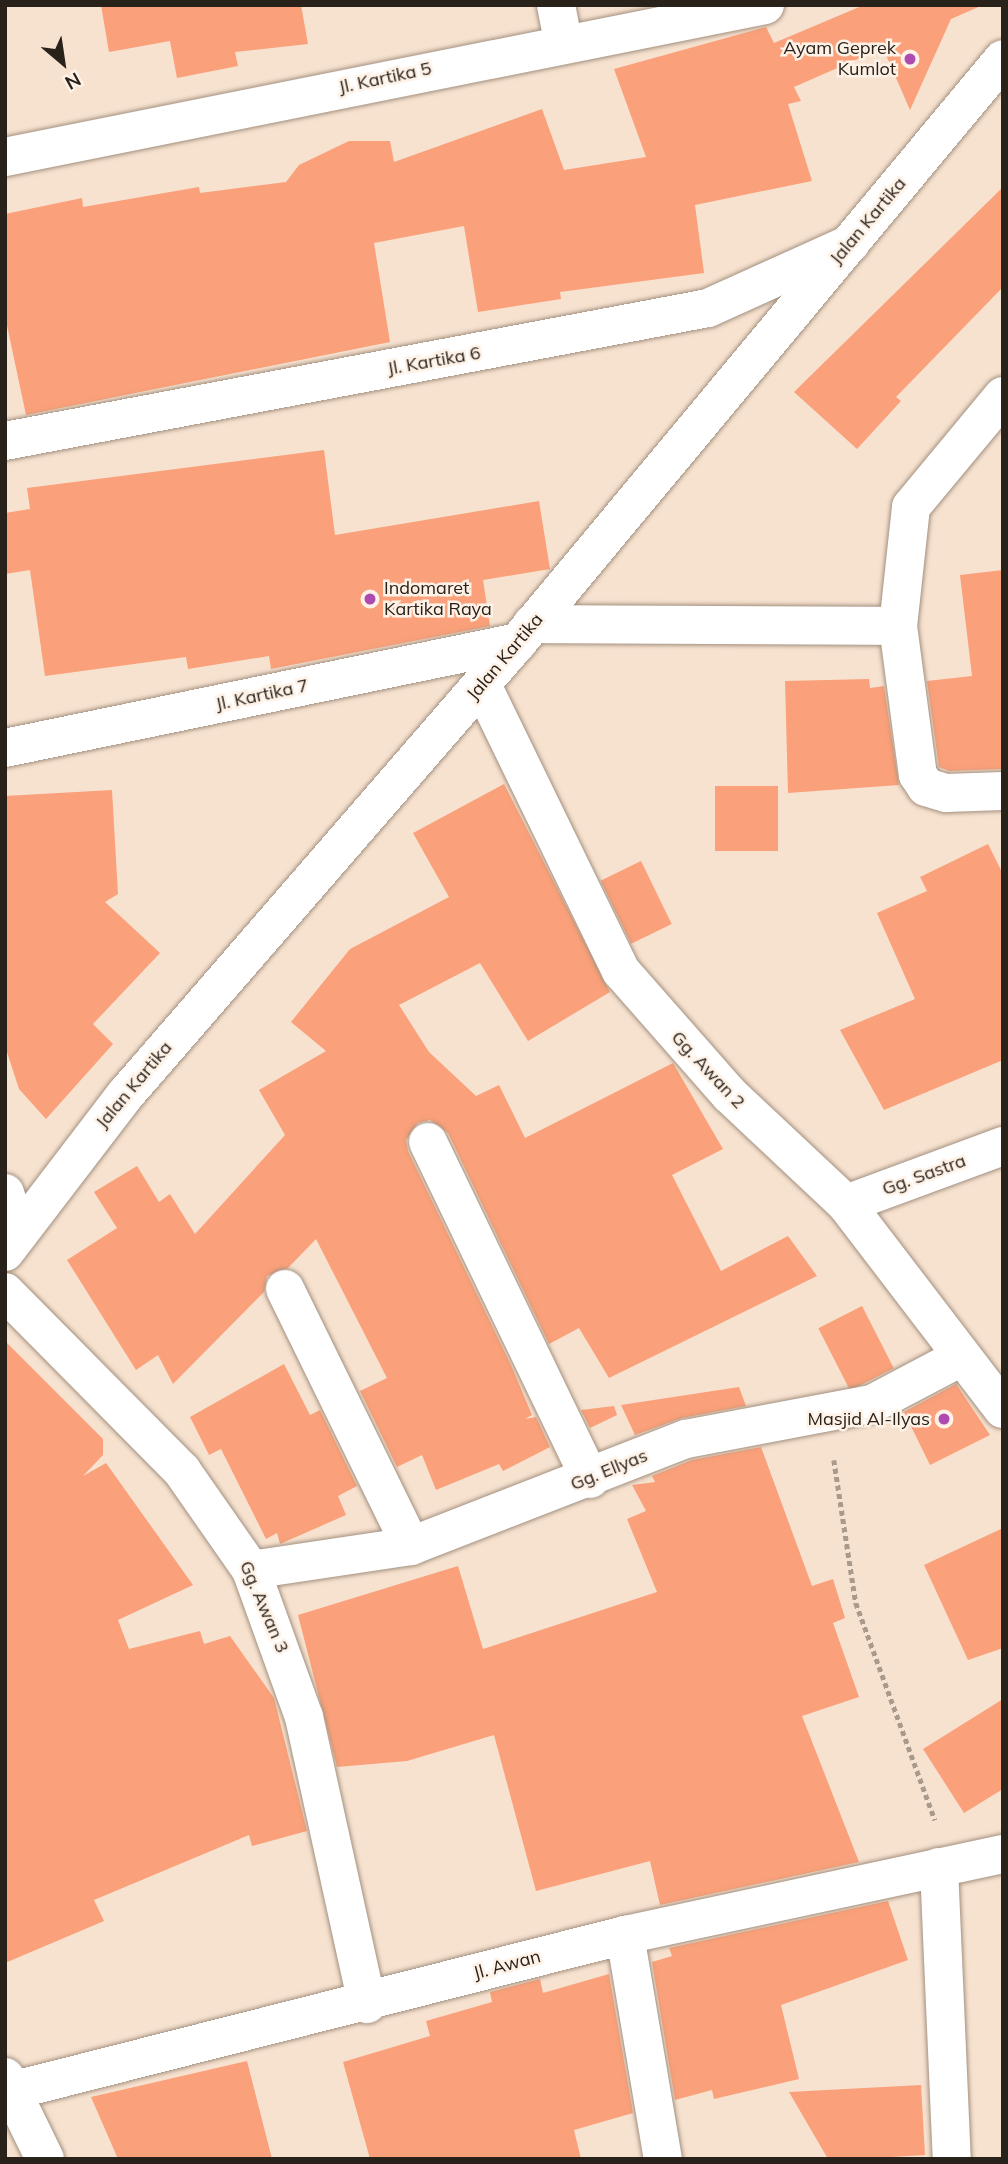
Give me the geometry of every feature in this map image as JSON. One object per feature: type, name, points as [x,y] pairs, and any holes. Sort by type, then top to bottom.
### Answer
[{"type":"street","name":"Jl. Kartika 5","points":[[5,157],[559,24],[765,5]]},
{"type":"street","name":"Jalan Kartika","points":[[12,1242],[301,886],[482,685],[1003,60]]},
{"type":"street","name":"Jl. Kartika 6","points":[[5,441],[708,308],[850,244]]},
{"type":"street","points":[[1003,396],[911,507],[898,626],[918,775],[926,787],[946,793],[1003,791]]},
{"type":"street","name":"Jl. Kartika 7","points":[[5,748],[525,633],[898,626]]},
{"type":"street","name":"Gg. Awan 2","points":[[482,685],[621,971],[730,1095],[846,1204],[1003,1409]]},
{"type":"street","points":[[428,1142],[590,1479]]},
{"type":"street","name":"Gg. Sastra","points":[[846,1204],[1003,1146]]},
{"type":"street","points":[[5,1193],[12,1242]]},
{"type":"street","points":[[285,1289],[411,1546]]},
{"type":"street","name":"Gg. Awan 3","points":[[5,1292],[182,1471],[251,1570],[304,1717],[367,2004]]},
{"type":"street","name":"Gg. Ellyas","points":[[251,1570],[411,1546],[590,1479],[686,1439],[872,1404],[961,1357]]},
{"type":"street","name":"Jl. Awan","points":[[10,2083],[367,2004],[625,1935],[1003,1854]]},
{"type":"street","points":[[939,1867],[953,2159]]},
{"type":"street","points":[[625,1935],[663,2159]]},
{"type":"street","points":[[10,2083],[45,2159]]},
{"type":"path","points":[[828,1414],[856,1604],[934,1811],[939,1867]]},
{"type":"building","points":[[101,5],[301,5],[308,44],[235,52],[238,66],[177,78],[170,41],[109,52]]},
{"type":"building","points":[[864,5],[983,5],[951,19],[910,110],[883,48],[794,87],[801,101],[788,104],[812,181],[695,205],[704,273],[560,292],[561,299],[478,312],[464,226],[374,243],[390,342],[26,415],[5,316],[5,214],[82,198],[83,207],[199,187],[200,193],[286,182],[299,165],[349,141],[390,141],[394,162],[542,109],[564,170],[646,157],[614,69],[766,27],[774,43]]},
{"type":"building","points":[[1003,187],[1003,287],[896,397],[901,401],[857,449],[794,392]]},
{"type":"building","points":[[324,450],[335,535],[539,501],[550,569],[483,580],[490,626],[271,669],[269,656],[188,669],[186,657],[45,676],[30,570],[5,574],[5,513],[30,509],[27,488]]},
{"type":"building","points":[[1003,570],[1003,769],[949,771],[939,767],[927,681],[972,676],[960,575]]},
{"type":"building","points":[[869,679],[870,688],[884,686],[899,785],[788,793],[785,681]]},
{"type":"building","points":[[504,784],[610,992],[528,1041],[480,963],[399,1005],[429,1052],[476,1096],[499,1085],[525,1138],[673,1063],[723,1149],[672,1175],[721,1271],[788,1236],[817,1276],[609,1378],[579,1328],[549,1344],[448,1133],[430,1120],[418,1123],[406,1140],[408,1151],[511,1365],[532,1415],[525,1419],[536,1417],[550,1447],[503,1471],[499,1464],[436,1490],[422,1455],[397,1467],[360,1391],[387,1378],[316,1239],[288,1268],[267,1276],[264,1292],[173,1384],[158,1355],[136,1370],[67,1260],[117,1228],[94,1192],[137,1166],[159,1202],[170,1194],[195,1234],[285,1135],[259,1090],[326,1051],[291,1022],[350,949],[449,897],[413,833]]},
{"type":"building","points":[[715,786],[778,786],[778,851],[715,851]]},
{"type":"building","points":[[112,790],[118,894],[105,902],[160,953],[93,1024],[113,1044],[46,1119],[19,1089],[5,1046],[5,796]]},
{"type":"building","points":[[988,844],[1003,874],[1003,1060],[884,1110],[840,1030],[915,999],[877,913],[927,891],[920,877]]},
{"type":"building","points":[[641,861],[672,924],[631,944],[601,881]]},
{"type":"building","points":[[862,1306],[894,1368],[850,1391],[818,1328]]},
{"type":"building","points":[[5,1341],[103,1439],[103,1455],[83,1476],[106,1463],[193,1585],[118,1620],[129,1649],[200,1631],[204,1644],[230,1636],[274,1698],[307,1831],[252,1846],[249,1835],[94,1900],[104,1921],[5,1963]]},
{"type":"building","points":[[284,1364],[310,1415],[320,1410],[357,1486],[338,1496],[346,1515],[280,1544],[277,1533],[266,1539],[221,1449],[209,1455],[190,1417]]},
{"type":"building","name":"Masjid Al-Ilyas","points":[[956,1384],[990,1435],[930,1465],[904,1412]]},
{"type":"building","points":[[739,1387],[746,1406],[682,1418],[635,1435],[621,1405]]},
{"type":"building","points":[[614,1406],[617,1415],[590,1428],[581,1410]]},
{"type":"building","points":[[761,1447],[812,1586],[833,1579],[845,1618],[833,1623],[859,1697],[802,1716],[859,1862],[660,1905],[650,1861],[536,1891],[494,1735],[407,1761],[337,1767],[298,1615],[458,1566],[483,1649],[657,1592],[627,1519],[646,1511],[632,1485],[655,1482],[652,1476],[692,1460]]},
{"type":"building","points":[[1003,1528],[1003,1648],[968,1660],[924,1565]]},
{"type":"building","points":[[1003,1699],[1003,1789],[964,1813],[923,1749]]},
{"type":"building","points":[[888,1901],[908,1960],[781,2005],[799,2079],[714,2099],[712,2090],[675,2100],[652,1962],[672,1956],[669,1948]]},
{"type":"building","points":[[609,1974],[633,2113],[574,2130],[581,2159],[370,2159],[343,2062],[430,2036],[426,2021],[492,2002],[490,1992],[540,1979],[543,1993]]},
{"type":"building","points":[[247,2061],[272,2159],[118,2159],[91,2097]]},
{"type":"building","points":[[921,2085],[925,2155],[857,2159],[828,2159],[789,2092]]},
{"type":"place","name":"Ayam Geprek Kumlot","points":[[910,59]]},
{"type":"place","name":"Indomaret Kartika Raya","points":[[370,599]]},
{"type":"place","name":"Masjid Al-Ilyas","points":[[944,1419]]}]
